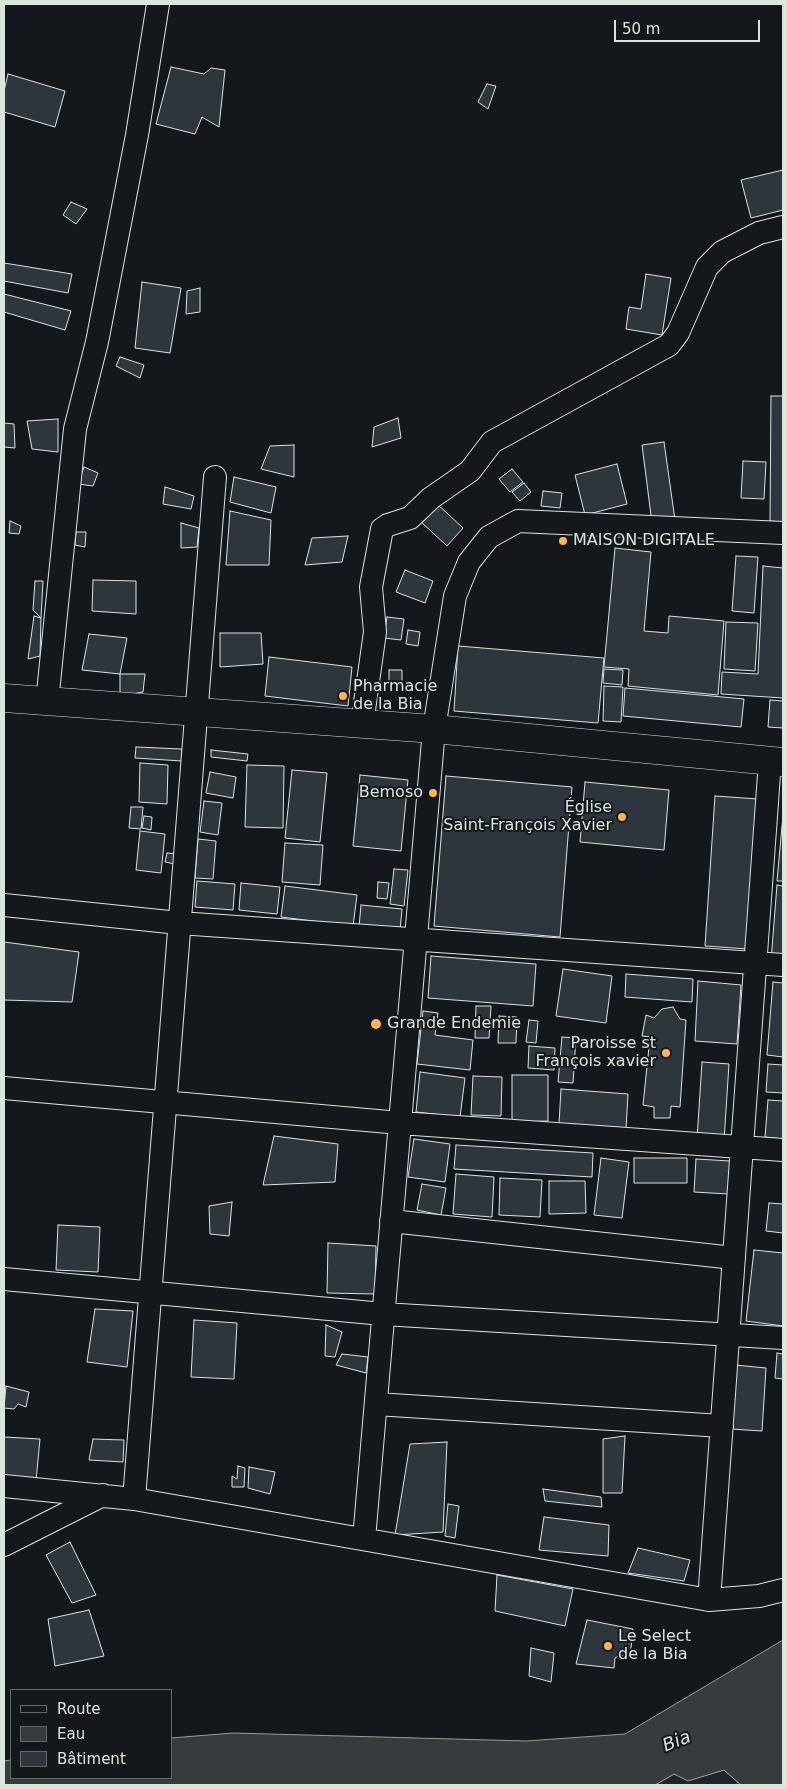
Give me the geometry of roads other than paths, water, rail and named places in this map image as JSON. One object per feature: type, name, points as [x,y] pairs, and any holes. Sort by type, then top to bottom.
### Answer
[{"type":"main road","points":[[4,698],[434,729],[777,761]]},
{"type":"street","points":[[47,702],[74,429],[97,342],[137,135],[158,4]]},
{"type":"street","points":[[362,724],[375,632],[371,587],[382,529],[388,525],[410,518],[431,498],[470,471],[492,442],[669,345],[682,325],[707,267],[722,252],[759,232],[783,227]]},
{"type":"street","points":[[134,1499],[214,478]]},
{"type":"street","points":[[364,1539],[434,729],[455,596],[468,562],[489,537],[518,521],[554,521],[783,533]]},
{"type":"street","points":[[709,1600],[755,962],[777,761]]},
{"type":"street","points":[[4,905],[180,923],[783,965]]},
{"type":"street","points":[[4,1088],[400,1123],[783,1150]]},
{"type":"street","points":[[391,1221],[734,1258]]},
{"type":"street","points":[[4,1280],[383,1314],[728,1333],[783,1338]]},
{"type":"street","points":[[376,1404],[722,1426]]},
{"type":"street","points":[[4,1486],[134,1499],[709,1600],[759,1596],[783,1590]]},
{"type":"street","points":[[4,1545],[103,1496]]},
{"type":"water","name":"Bia","points":[[783,1640],[783,1785],[741,1785],[724,1770],[688,1781],[674,1774],[655,1785],[4,1785],[4,1761],[10,1760],[10,1779],[172,1779],[172,1738],[233,1733],[526,1741],[625,1734]]},
{"type":"place","name":"MAISON DIGITALE","points":[[563,541]]},
{"type":"place","name":"Pharmacie de la Bia","points":[[343,696]]},
{"type":"place","name":"Bemoso","points":[[433,793]]},
{"type":"place","name":"Église Saint-François Xavier","points":[[622,817]]},
{"type":"place","name":"Grande Endemie","points":[[376,1024]]},
{"type":"place","name":"Paroisse st François xavier","points":[[666,1053]]},
{"type":"place","name":"Le Select de la Bia","points":[[608,1646]]}]
